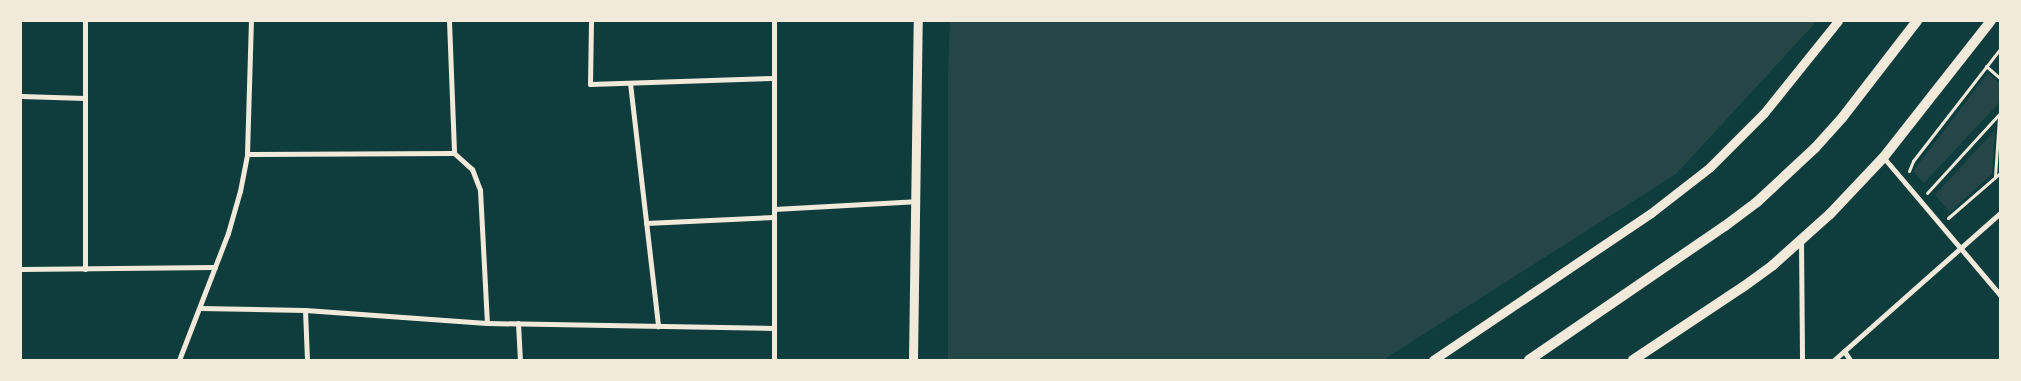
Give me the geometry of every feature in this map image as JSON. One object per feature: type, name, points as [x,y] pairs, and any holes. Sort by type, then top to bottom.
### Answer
[{"type":"main road","points":[[1529,360],[1726,226],[1757,202],[1815,148],[1842,118],[1917,21]]},
{"type":"main road","points":[[1633,360],[1743,287],[1801,241],[1830,214],[1884,158],[1991,21]]},
{"type":"street","points":[[85,21],[85,270]]},
{"type":"street","points":[[179,360],[215,267],[240,191],[247,154],[251,21]]},
{"type":"street","points":[[449,21],[454,153]]},
{"type":"street","points":[[590,21],[590,84],[774,78]]},
{"type":"street","points":[[774,21],[774,360]]},
{"type":"street","points":[[913,360],[918,21]]},
{"type":"street","points":[[1433,360],[1651,213],[1710,167],[1770,106],[1838,21]]},
{"type":"street","points":[[630,83],[658,326]]},
{"type":"street","points":[[21,96],[85,98]]},
{"type":"street","points":[[247,154],[454,153],[472,169],[480,190],[487,323]]},
{"type":"street","points":[[1884,158],[2000,295]]},
{"type":"street","points":[[774,209],[915,201]]},
{"type":"street","points":[[1834,360],[2000,213]]},
{"type":"street","points":[[646,222],[774,217]]},
{"type":"street","points":[[1801,241],[1802,360]]},
{"type":"street","points":[[21,269],[85,270],[215,267]]},
{"type":"street","points":[[200,308],[305,310],[487,323],[774,328]]},
{"type":"street","points":[[305,310],[307,360]]},
{"type":"street","points":[[518,323],[520,360]]},
{"type":"street","points":[[1844,351],[1850,360]]},
{"type":"path","points":[[1911,176],[1909,169],[1913,161],[2000,49]]},
{"type":"path","points":[[1986,66],[2000,78]]},
{"type":"path","points":[[1994,178],[1999,116]]},
{"type":"path","points":[[1927,193],[1999,116]]},
{"type":"path","points":[[1944,212],[1949,218],[2000,173]]},
{"type":"path","points":[[1922,187],[1932,200]]},
{"type":"shaded area","points":[[950,21],[1817,21],[1676,174],[1383,360],[948,360],[948,72]]},
{"type":"shaded area","points":[[1988,73],[2000,84],[1998,104],[1924,183],[1913,171]]},
{"type":"shaded area","points":[[1995,130],[1992,174],[1950,212],[1935,195]]}]
